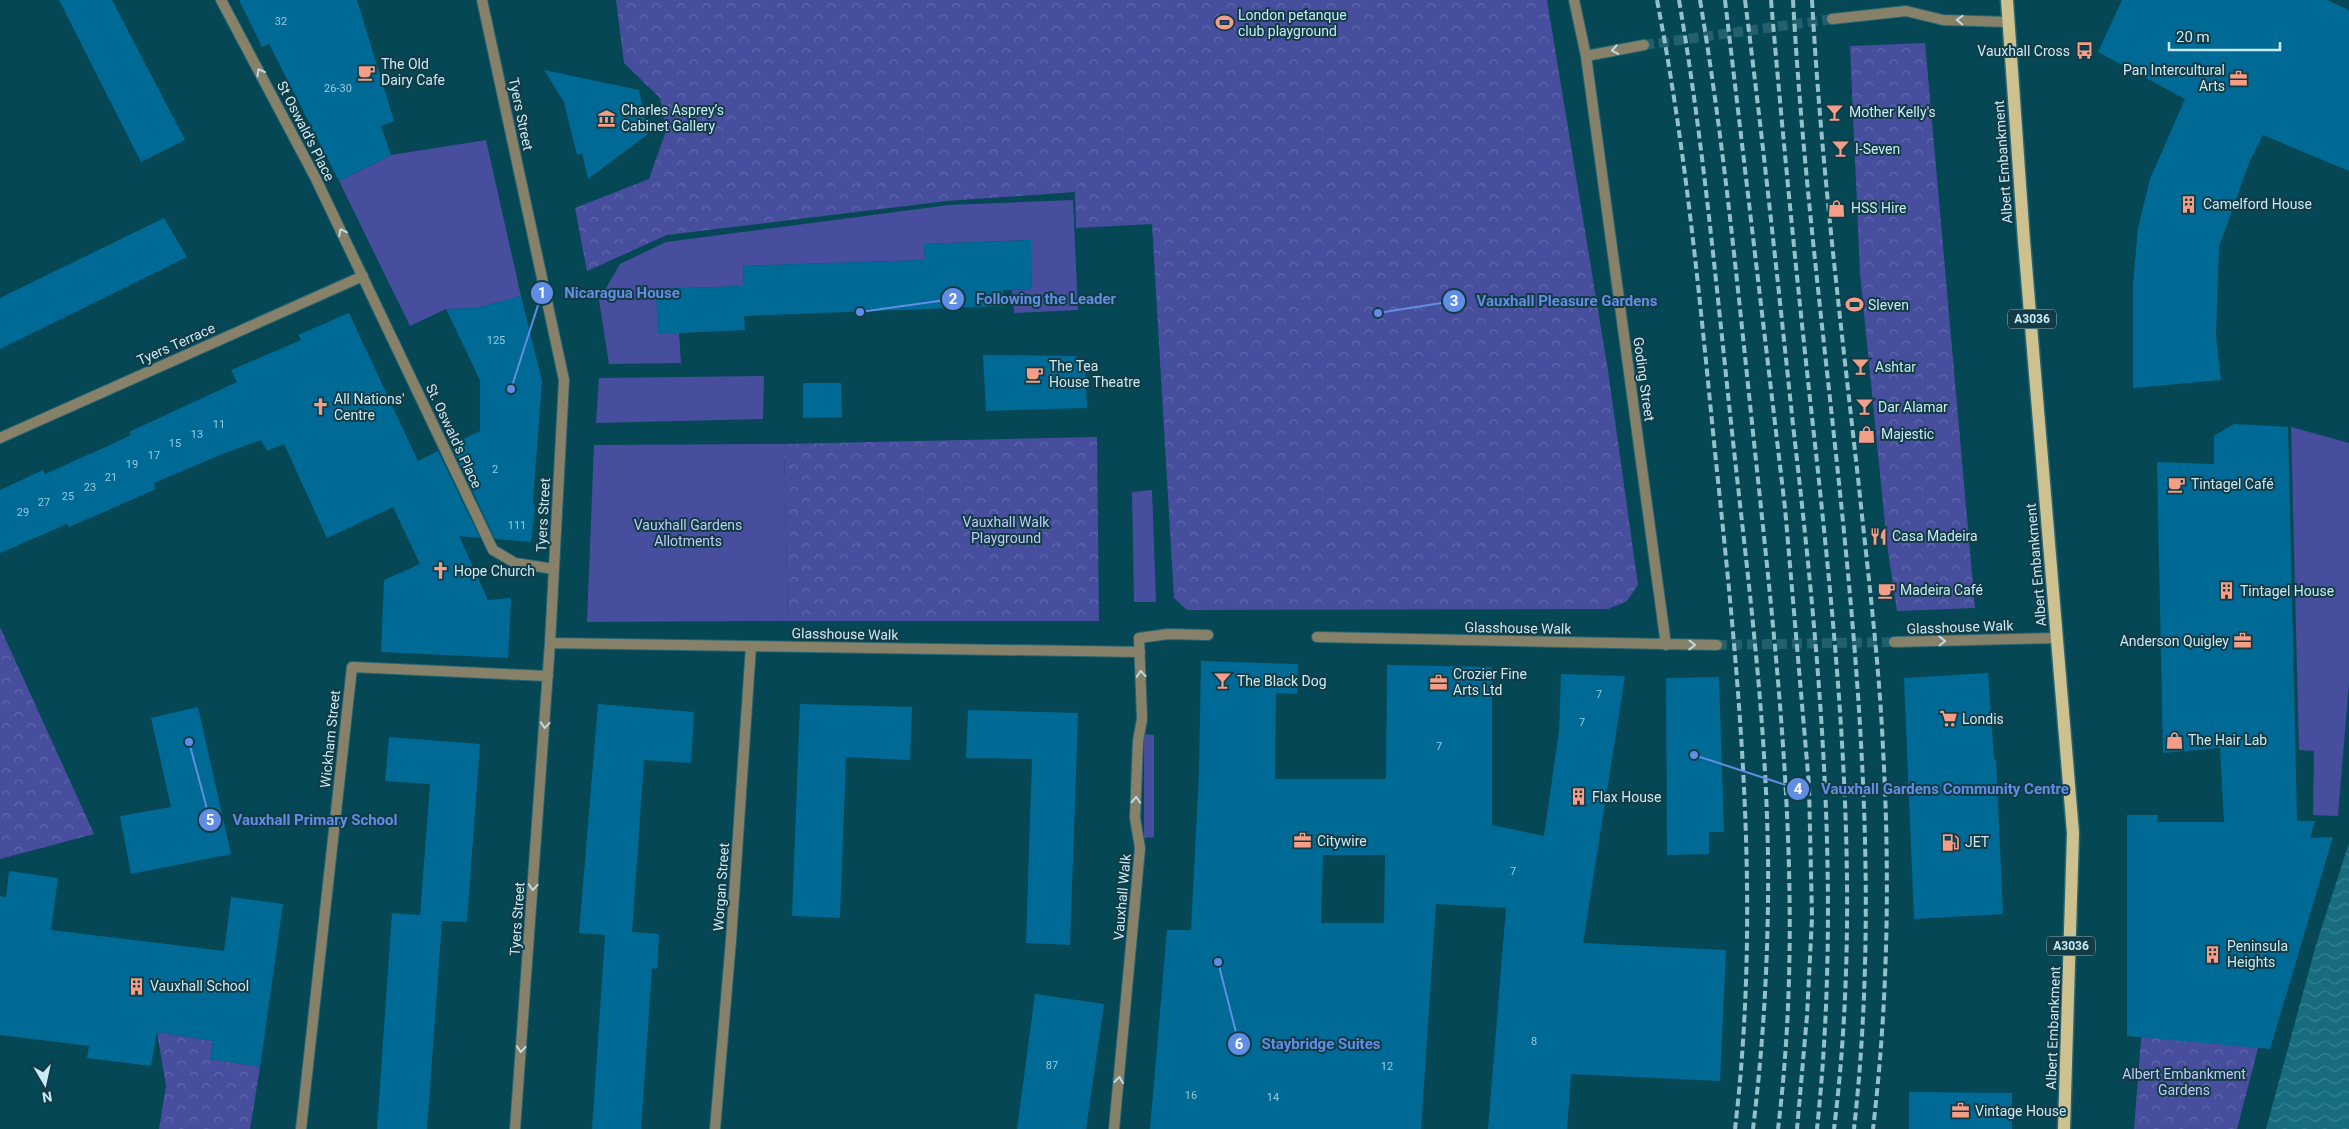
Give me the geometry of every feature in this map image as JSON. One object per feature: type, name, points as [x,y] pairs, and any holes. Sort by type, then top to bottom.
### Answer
[{"type":"main road","name":"Albert Embankment","points":[[2007,0],[2024,241],[2073,833],[2064,1129]]},
{"type":"street","name":"St Oswald's Place","points":[[221,0],[294,135],[363,276]]},
{"type":"street","name":"Tyers Street","points":[[482,0],[544,280],[564,380],[548,676],[515,1129]]},
{"type":"street","name":"Goding Street","points":[[1574,0],[1586,56],[1666,645]]},
{"type":"street","points":[[1832,19],[1906,11],[1943,20],[2008,22]]},
{"type":"street","points":[[1586,56],[1644,45]]},
{"type":"street","name":"Tyers Terrace","points":[[0,438],[363,276]]},
{"type":"street","name":"St. Oswald's Place","points":[[363,276],[492,550],[515,563],[554,568]]},
{"type":"street","name":"Vauxhall Walk","points":[[1114,1129],[1140,848],[1135,818],[1138,741],[1142,719],[1139,638],[1168,634],[1208,635]]},
{"type":"street","name":"Glasshouse Walk","points":[[1317,637],[1718,645]]},
{"type":"street","name":"Glasshouse Walk","points":[[1894,642],[2057,638]]},
{"type":"street","name":"Glasshouse Walk","points":[[550,643],[1140,652]]},
{"type":"street","name":"Worgan Street","points":[[715,1129],[732,930],[751,646]]},
{"type":"street","name":"Wickham Street","points":[[301,1129],[352,667],[548,676]]},
{"type":"green space","points":[[616,0],[1547,0],[1608,371],[1638,585],[1627,601],[1608,609],[1187,610],[1174,598],[1152,224],[1076,228],[1075,192],[947,201],[667,235],[587,271],[575,208],[649,179],[666,131],[660,98],[624,63]]},
{"type":"green space","points":[[1925,43],[1975,608],[1897,611],[1887,544],[1860,273],[1850,46]]},
{"type":"green space","points":[[486,140],[521,296],[477,308],[446,309],[410,326],[339,181],[391,155]]},
{"type":"green space","points":[[1073,200],[1078,310],[1014,313],[1012,290],[1032,289],[1030,240],[924,244],[925,260],[743,266],[744,286],[656,289],[658,333],[679,333],[681,363],[609,364],[599,300],[620,264],[666,242],[949,205]]},
{"type":"green space","points":[[764,376],[763,419],[596,423],[599,378]]},
{"type":"green space","points":[[2291,427],[2349,443],[2349,683],[2338,816],[2313,815],[2314,751],[2299,750]]},
{"type":"green space","name":"Vauxhall Walk Playground","points":[[1097,437],[1099,621],[788,621],[784,444]]},
{"type":"green space","name":"Vauxhall Gardens Allotments","points":[[784,444],[788,621],[587,622],[594,445]]},
{"type":"green space","points":[[1152,490],[1156,602],[1134,602],[1132,492]]},
{"type":"green space","points":[[0,627],[94,834],[0,859]]},
{"type":"green space","points":[[1144,734],[1154,735],[1154,837],[1144,838]]},
{"type":"green space","name":"Albert Embankment Gardens","points":[[2142,1028],[2258,1048],[2237,1129],[2134,1129]]},
{"type":"green space","points":[[157,1032],[213,1041],[210,1059],[260,1067],[250,1129],[159,1129],[166,1086]]},
{"type":"water","points":[[2349,843],[2349,1129],[2266,1129],[2316,945]]},
{"type":"building","points":[[59,0],[112,0],[185,140],[141,162]]},
{"type":"building","points":[[239,0],[357,0],[394,121],[381,126],[391,155],[339,181],[269,44],[262,47]]},
{"type":"building","name":"Camelford House","points":[[2122,0],[2327,0],[2349,10],[2349,171],[2263,135],[2249,163],[2219,247],[2216,336],[2221,380],[2133,388],[2133,284],[2138,228],[2150,179],[2185,99],[2098,52]]},
{"type":"building","name":"Charles Asprey’s Cabinet Gallery","points":[[544,70],[639,90],[648,134],[588,179],[582,153],[577,155],[564,102]]},
{"type":"building","points":[[164,218],[187,257],[0,349],[0,298]]},
{"type":"building","points":[[1031,240],[1032,289],[1003,290],[1004,306],[744,316],[745,330],[658,334],[656,289],[744,286],[743,266],[925,260],[924,244]]},
{"type":"building","points":[[521,296],[542,381],[533,500],[535,509],[531,542],[495,539],[451,445],[480,431],[480,380],[446,309],[477,308]]},
{"type":"building","points":[[349,313],[418,461],[438,451],[480,538],[459,536],[488,600],[511,598],[508,658],[381,652],[384,580],[420,564],[393,507],[327,538],[284,444],[267,451],[261,440],[220,455],[154,483],[156,489],[69,527],[67,524],[0,553],[0,490],[43,470],[45,474],[110,445],[131,435],[129,432],[237,382],[231,370],[301,340],[298,335]]},
{"type":"building","name":"The Tea House Theatre","points":[[983,355],[1075,356],[1085,364],[1087,408],[986,411]]},
{"type":"building","points":[[803,383],[841,383],[842,417],[803,418]]},
{"type":"building","points":[[2234,424],[2288,427],[2297,821],[2315,821],[2310,838],[2333,837],[2270,1049],[2127,1036],[2127,815],[2158,815],[2157,822],[2224,822],[2220,748],[2163,753],[2157,462],[2214,464],[2214,436]]},
{"type":"building","points":[[1201,661],[1298,664],[1297,694],[1276,693],[1275,779],[1386,779],[1387,665],[1492,667],[1492,825],[1544,836],[1559,731],[1561,674],[1625,676],[1583,943],[1726,950],[1720,1081],[1571,1074],[1567,1129],[1488,1129],[1506,908],[1436,904],[1421,1129],[1150,1129],[1167,930],[1191,930],[1199,773]],"holes":[[[1323,855],[1385,855],[1384,923],[1321,923]]]},
{"type":"building","points":[[1988,673],[1994,759],[1996,760],[2003,914],[1914,919],[1904,678]]},
{"type":"building","points":[[1719,677],[1724,832],[1709,832],[1709,854],[1667,855],[1666,678]]},
{"type":"building","points":[[598,704],[694,712],[691,763],[644,760],[632,932],[659,934],[657,969],[652,968],[641,1129],[592,1129],[605,935],[579,933]]},
{"type":"building","points":[[800,704],[912,707],[910,760],[846,757],[840,918],[792,916]]},
{"type":"building","points":[[198,707],[231,854],[131,874],[120,816],[171,807],[151,718]]},
{"type":"building","points":[[968,710],[1078,713],[1070,945],[1026,943],[1032,759],[966,758]]},
{"type":"building","points":[[389,737],[480,744],[467,922],[442,921],[427,1129],[377,1129],[392,913],[420,915],[430,784],[385,781]]},
{"type":"building","name":"Vauxhall School","points":[[9,871],[58,878],[51,930],[224,951],[231,897],[283,904],[260,1067],[210,1059],[213,1041],[157,1032],[151,1066],[87,1058],[89,1046],[0,1035],[0,896],[6,897]]},
{"type":"building","points":[[1035,994],[1104,1004],[1086,1129],[1017,1129]]},
{"type":"building","name":"Vintage House","points":[[1909,1092],[2012,1093],[2012,1129],[1909,1129]]},
{"type":"tunnel","points":[[1644,45],[1832,19]]},
{"type":"tunnel","points":[[1717,645],[1894,642]]},
{"type":"railway","points":[[1657,0],[1676,112],[1691,225],[1724,537],[1739,706],[1747,874],[1747,959],[1743,1044],[1735,1129]]},
{"type":"railway","points":[[1679,0],[1696,110],[1709,220],[1750,596],[1764,752],[1767,804],[1768,924],[1763,1027],[1753,1129]]},
{"type":"railway","points":[[1700,0],[1732,234],[1766,552],[1781,716],[1789,881],[1789,964],[1786,1046],[1778,1129]]},
{"type":"railway","points":[[1725,0],[1785,508],[1809,785],[1812,918],[1807,1016],[1797,1129]]},
{"type":"railway","points":[[1745,0],[1803,513],[1819,688],[1828,864],[1828,952],[1824,1041],[1817,1129]]},
{"type":"railway","points":[[1771,0],[1792,226],[1825,537],[1840,706],[1847,875],[1846,960],[1842,1044],[1834,1129]]},
{"type":"railway","points":[[1793,0],[1803,141],[1833,423],[1859,705],[1865,846],[1864,988],[1854,1129]]},
{"type":"railway","points":[[1812,0],[1826,183],[1873,617],[1883,748],[1887,891],[1885,986],[1873,1129]]},
{"type":"place","name":"London petanque club playground","points":[[1224,23]]},
{"type":"place","name":"Vauxhall Cross","points":[[2084,51]]},
{"type":"place","name":"The Old Dairy Cafe","points":[[367,72]]},
{"type":"place","name":"Pan Intercultural Arts","points":[[2239,78]]},
{"type":"place","name":"Mother Kelly's","points":[[1835,112]]},
{"type":"place","name":"Charles Asprey’s Cabinet Gallery","points":[[607,118]]},
{"type":"place","name":"I-Seven","points":[[1841,149]]},
{"type":"place","name":"Camelford House","points":[[2189,204]]},
{"type":"place","name":"HSS Hire","points":[[1837,208]]},
{"type":"place","name":"Sleven","points":[[1854,305]]},
{"type":"place","name":"Following the Leader","points":[[860,312]]},
{"type":"place","name":"Vauxhall Pleasure Gardens","points":[[1378,313]]},
{"type":"place","name":"Ashtar","points":[[1861,367]]},
{"type":"place","name":"The Tea House Theatre","points":[[1035,374]]},
{"type":"place","name":"Nicaragua House","points":[[511,389]]},
{"type":"place","name":"All Nations' Centre","points":[[320,407]]},
{"type":"place","name":"Dar Alamar","points":[[1864,407]]},
{"type":"place","name":"Majestic","points":[[1867,434]]},
{"type":"place","name":"Tintagel Café","points":[[2177,484]]},
{"type":"place","name":"Casa Madeira","points":[[1878,536]]},
{"type":"place","name":"Hope Church","points":[[440,571]]},
{"type":"place","name":"Madeira Café","points":[[1886,590]]},
{"type":"place","name":"Tintagel House","points":[[2226,591]]},
{"type":"place","name":"Anderson Quigley","points":[[2243,641]]},
{"type":"place","name":"The Black Dog","points":[[1223,681]]},
{"type":"place","name":"Crozier Fine Arts Ltd","points":[[1439,682]]},
{"type":"place","name":"Londis","points":[[1948,719]]},
{"type":"place","name":"The Hair Lab","points":[[2174,740]]},
{"type":"place","name":"Vauxhall Primary School","points":[[189,742]]},
{"type":"place","name":"Vauxhall Gardens Community Centre","points":[[1694,755]]},
{"type":"place","name":"Flax House","points":[[1578,797]]},
{"type":"place","name":"Citywire","points":[[1303,841]]},
{"type":"place","name":"JET","points":[[1951,842]]},
{"type":"place","name":"Peninsula Heights","points":[[2213,954]]},
{"type":"place","name":"Staybridge Suites","points":[[1218,962]]},
{"type":"place","name":"Vauxhall School","points":[[136,986]]},
{"type":"place","name":"Vintage House","points":[[1961,1111]]}]
